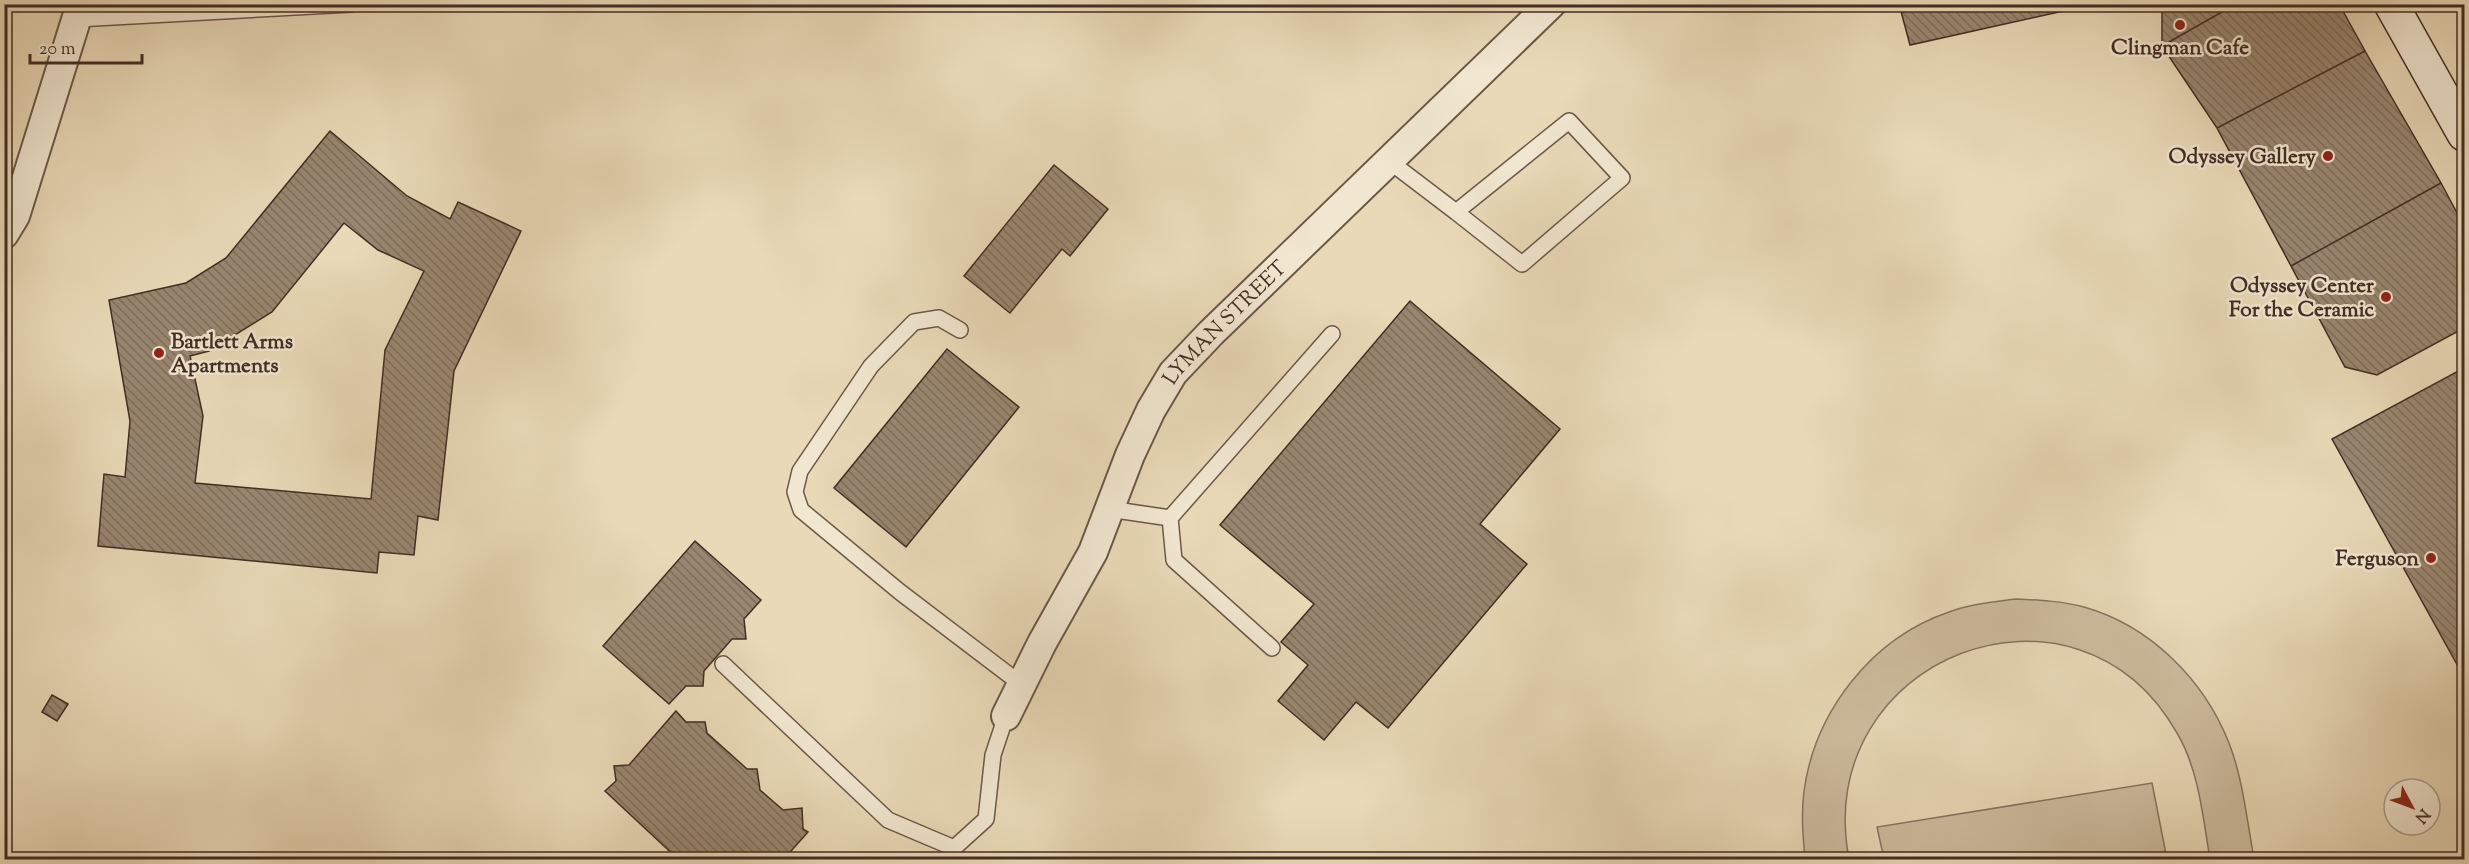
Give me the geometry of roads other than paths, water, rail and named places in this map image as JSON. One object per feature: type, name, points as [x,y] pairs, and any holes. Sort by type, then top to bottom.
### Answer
[{"type":"main road","points":[[2391,4],[2464,134]]},
{"type":"street","name":"LYMAN STREET","points":[[1006,716],[1093,552],[1143,428],[1173,373],[1211,333],[1551,4]]},
{"type":"street","points":[[4,234],[15,216],[79,12]]},
{"type":"lane","points":[[79,12],[351,4]]},
{"type":"lane","points":[[1389,161],[1522,264],[1622,178],[1569,121],[1456,212]]},
{"type":"lane","points":[[960,330],[939,318],[914,322],[871,366],[800,471],[795,492],[801,510],[837,541],[1021,684]]},
{"type":"lane","points":[[1272,648],[1174,560],[1170,518],[1332,334]]},
{"type":"lane","points":[[1109,509],[1170,518]]},
{"type":"lane","points":[[723,663],[888,820],[954,848],[986,819],[993,755],[1006,716]]},
{"type":"place","name":"Clingman Cafe","points":[[2180,25]]},
{"type":"place","name":"Odyssey Gallery","points":[[2328,156]]},
{"type":"place","name":"Odyssey Center For the Ceramic","points":[[2386,297]]},
{"type":"place","name":"Bartlett Arms Apartments","points":[[159,353]]},
{"type":"place","name":"Ferguson","points":[[2431,558]]}]
